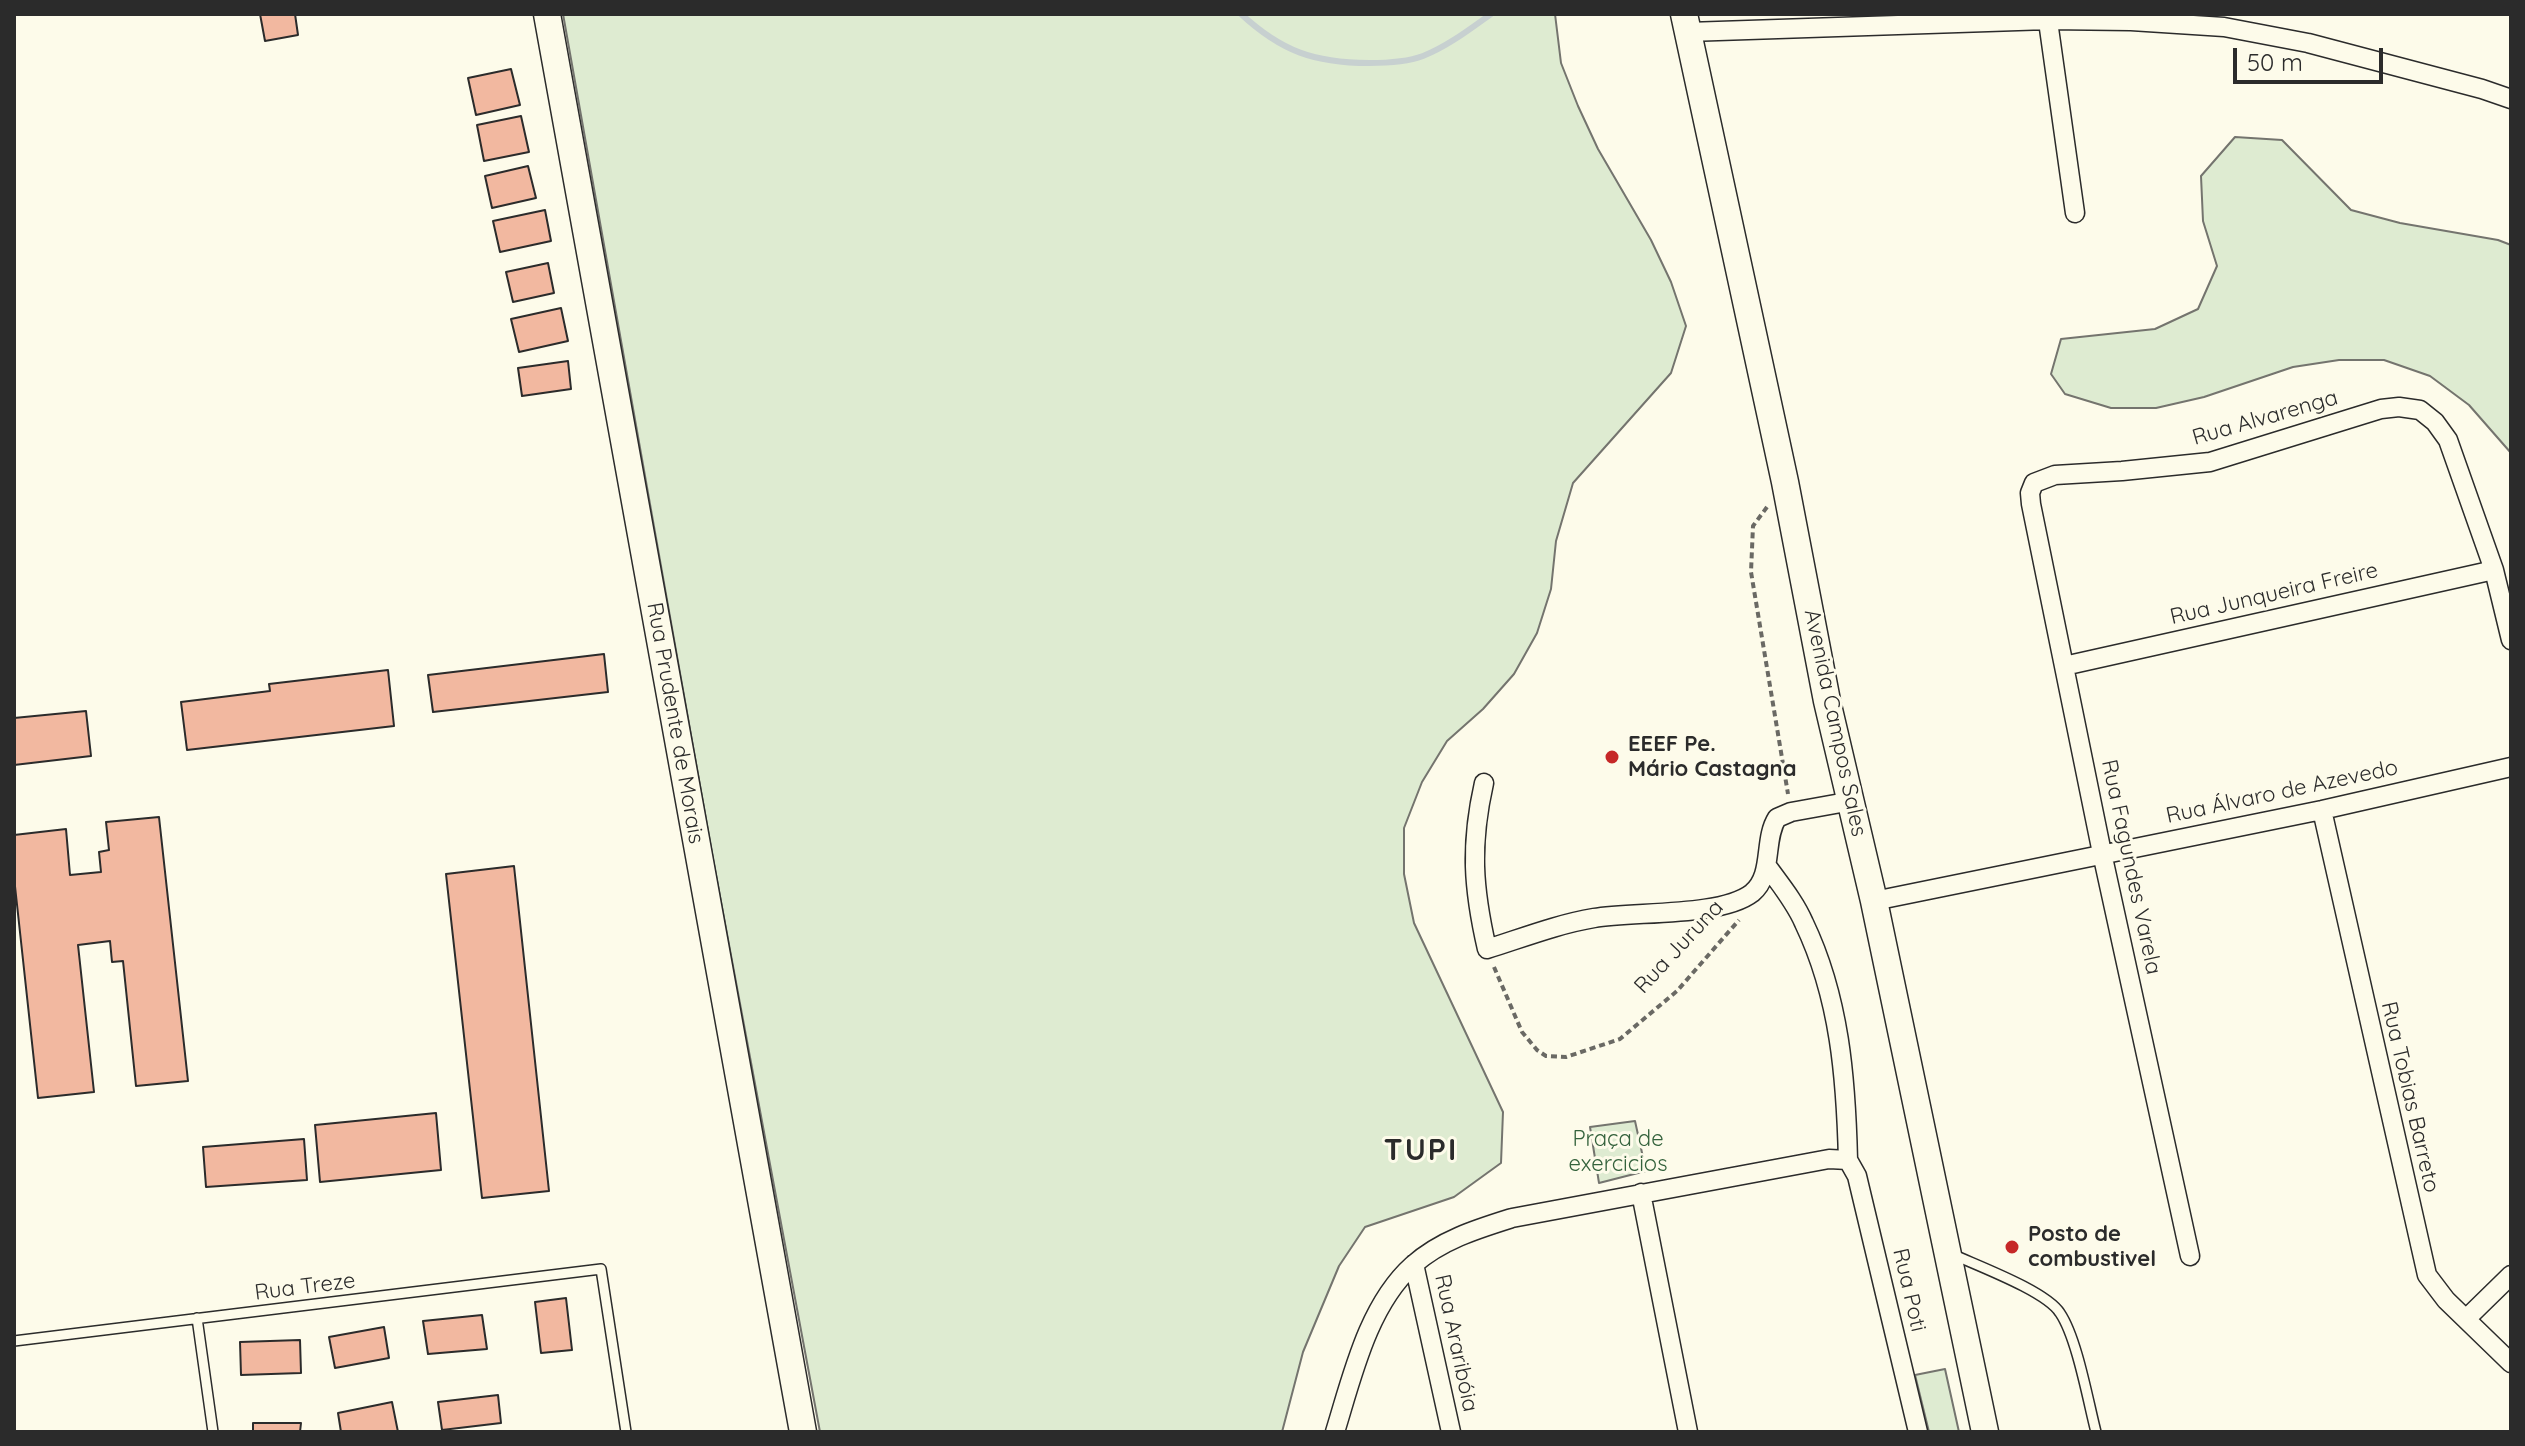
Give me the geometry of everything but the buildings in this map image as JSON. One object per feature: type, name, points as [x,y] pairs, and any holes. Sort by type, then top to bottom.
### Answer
[{"type":"street","name":"Rua Prudente de Morais","points":[[547,14],[803,1432]]},
{"type":"street","points":[[1686,23],[2048,17],[2224,27],[2308,43],[2511,99]]},
{"type":"street","points":[[2048,17],[2075,213]]},
{"type":"street","name":"Avenida Campos Sales","points":[[1686,23],[1785,482],[1827,701],[1874,901],[1985,1432]]},
{"type":"street","name":"Rua Alvarenga","points":[[2032,488],[2038,481],[2055,475],[2202,463],[2381,409],[2407,407],[2420,410],[2435,422],[2448,440],[2494,570]]},
{"type":"street","name":"Rua Fagundes Varela","points":[[2032,488],[2031,504],[2102,853],[2190,1256]]},
{"type":"street","points":[[2494,570],[2511,640]]},
{"type":"street","name":"Rua Junqueira Freire","points":[[2064,666],[2494,570]]},
{"type":"street","name":"Rua Álvaro de Azevedo","points":[[1874,901],[2322,810],[2511,767]]},
{"type":"street","points":[[1484,783],[1473,842],[1473,866],[1477,909],[1487,949],[1596,917],[1723,904],[1753,892],[1767,866],[1773,824],[1781,815],[1852,801]]},
{"type":"street","name":"Rua Tobias Barreto","points":[[2322,810],[2427,1275],[2446,1300],[2511,1363]]},
{"type":"street","name":"Rua Poti","points":[[1767,866],[1803,921],[1825,973],[1841,1047],[1848,1160],[1857,1176],[1918,1432]]},
{"type":"street","points":[[1335,1432],[1362,1346],[1385,1301],[1414,1264],[1467,1232],[1512,1218],[1641,1193],[1829,1159],[1848,1160]]},
{"type":"street","points":[[1641,1193],[1688,1432]]},
{"type":"street","name":"Rua Araribóia","points":[[1414,1264],[1451,1432]]},
{"type":"street","points":[[2466,1319],[2511,1275]]},
{"type":"lane","points":[[1949,1253],[2025,1286],[2060,1312],[2074,1347],[2093,1431]]},
{"type":"lane","name":"Rua Treze","points":[[14,1341],[601,1269],[626,1432]]},
{"type":"lane","points":[[197,1318],[213,1432]]},
{"type":"path","points":[[1785,482],[1753,526],[1751,572],[1791,812]]},
{"type":"path","name":"Rua Juruna","points":[[1487,949],[1522,1032],[1546,1056],[1566,1057],[1620,1039],[1677,991],[1743,915],[1753,892]]},
{"type":"green space","points":[[563,14],[1555,14],[1561,63],[1578,106],[1598,149],[1651,240],[1671,282],[1686,326],[1671,373],[1573,483],[1556,541],[1551,589],[1537,633],[1514,674],[1483,709],[1447,741],[1422,782],[1404,828],[1404,874],[1414,923],[1503,1112],[1501,1163],[1454,1197],[1365,1227],[1339,1266],[1303,1352],[1282,1432],[820,1432],[713,859]]},
{"type":"green space","points":[[2235,137],[2282,140],[2351,210],[2511,245],[2511,453],[2469,405],[2430,376],[2384,360],[2339,360],[2293,367],[2204,397],[2156,408],[2111,408],[2065,394],[2051,374],[2061,339],[2155,329],[2198,309],[2217,266],[2203,221],[2201,176]]},
{"type":"green space","name":"Praça de exercicios","points":[[1635,1121],[1646,1171],[1599,1183],[1590,1127]]},
{"type":"green space","points":[[1945,1369],[1959,1432],[1929,1432],[1915,1375]]},
{"type":"waterway","points":[[1241,14],[1270,37],[1299,52],[1331,61],[1369,63],[1423,56],[1491,14]]},
{"type":"place","name":"EEEF Pe. Mário Castagna","points":[[1612,757]]},
{"type":"place","name":"Posto de combustivel","points":[[2012,1247]]},
{"type":"district","name":"TUPI","points":[[1421,1151]]}]
